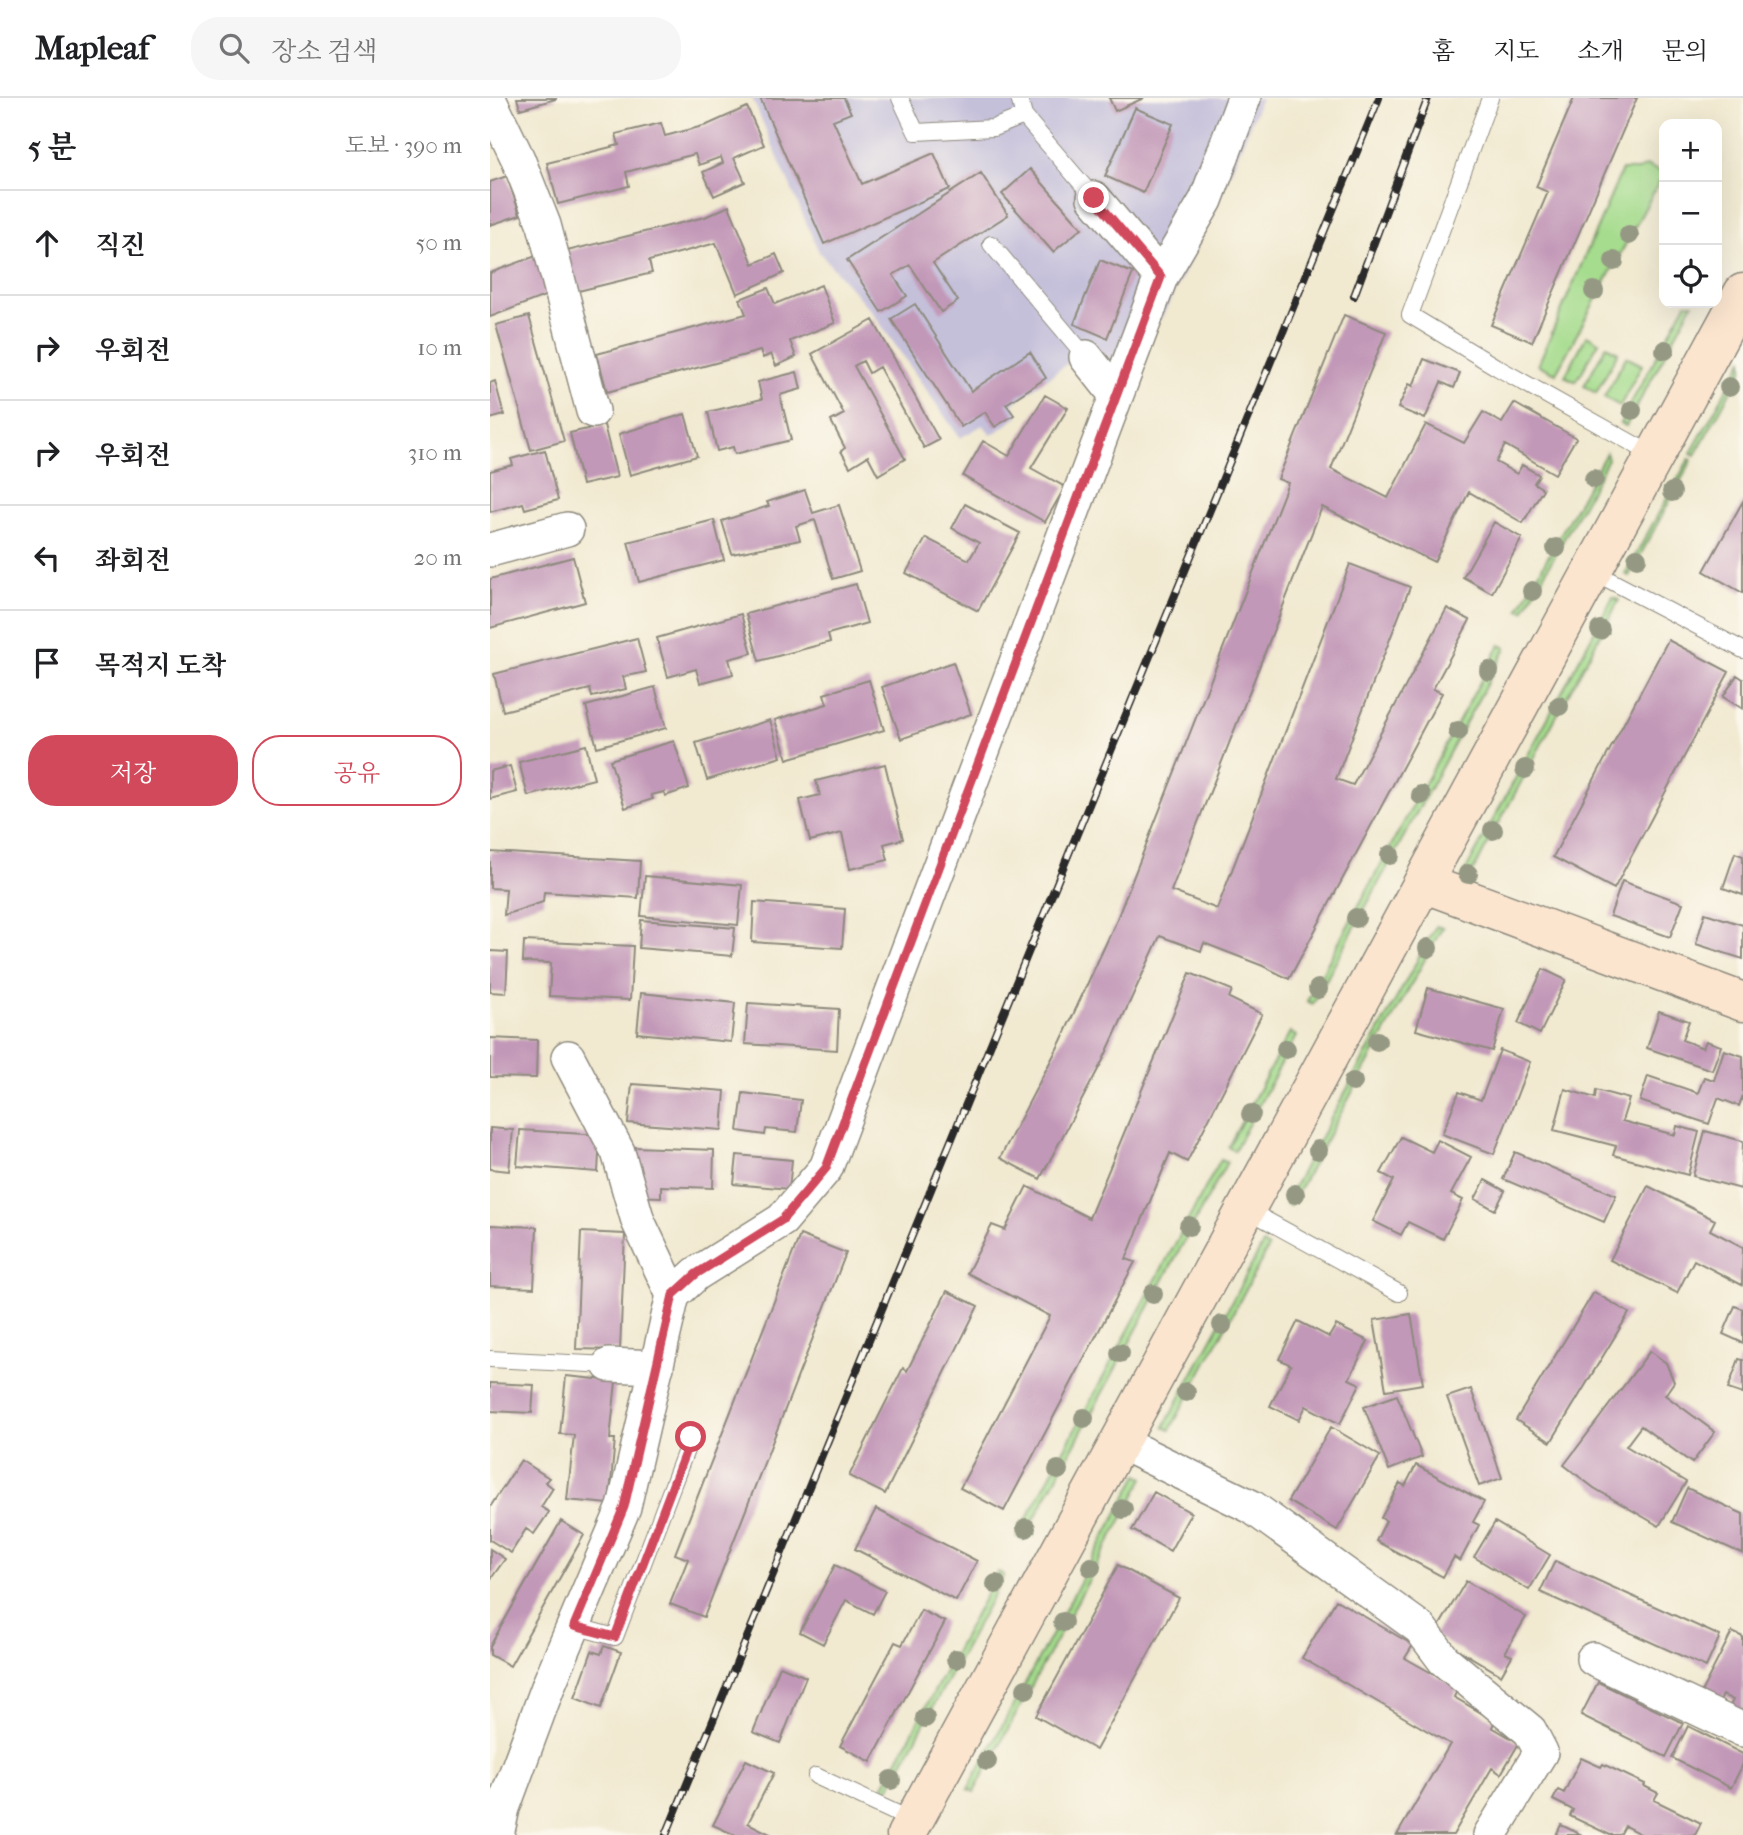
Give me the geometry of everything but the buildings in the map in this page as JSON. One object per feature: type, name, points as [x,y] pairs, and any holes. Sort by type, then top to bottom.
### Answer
[{"type":"main road","points":[[910,1828],[1592,571],[1738,313]]},
{"type":"main road","points":[[1423,883],[1743,1002]]},
{"type":"street","points":[[497,1835],[503,1808],[531,1733],[624,1507],[673,1295],[696,1274],[782,1220],[826,1168],[1161,277],[1206,201],[1244,98]]},
{"type":"street","points":[[490,102],[518,159],[544,225],[593,411]]},
{"type":"street","points":[[1094,198],[1161,277]]},
{"type":"street","points":[[1086,357],[1116,395]]},
{"type":"street","points":[[490,550],[567,529]]},
{"type":"street","points":[[568,1058],[618,1152],[638,1221],[673,1295]]},
{"type":"street","points":[[609,1365],[657,1367]]},
{"type":"street","points":[[1119,1443],[1252,1507],[1420,1628],[1444,1660],[1530,1731],[1541,1752],[1490,1835]]},
{"type":"street","points":[[1592,1659],[1743,1730]]},
{"type":"lane","points":[[900,98],[916,132],[993,128],[1024,116]]},
{"type":"lane","points":[[1019,98],[1024,116],[1094,198]]},
{"type":"lane","points":[[1490,98],[1410,315],[1497,368],[1655,456]]},
{"type":"lane","points":[[991,244],[1086,357]]},
{"type":"lane","points":[[1592,571],[1743,650]]},
{"type":"lane","points":[[1246,1209],[1399,1293]]},
{"type":"lane","points":[[490,1359],[609,1365]]},
{"type":"lane","points":[[574,1626],[615,1637],[691,1437]]},
{"type":"lane","points":[[816,1776],[910,1828]]},
{"type":"shaded area","points":[[752,98],[1261,98],[1215,211],[1162,317],[1097,397],[1068,363],[1013,404],[1019,416],[992,435],[983,425],[960,438],[872,312],[819,252]]},
{"type":"green space","points":[[1647,166],[1659,171],[1659,182],[1556,373],[1538,365],[1622,170],[1638,170]]},
{"type":"green space","points":[[1683,308],[1690,308],[1626,426],[1620,423]]},
{"type":"green space","points":[[1587,335],[1599,342],[1576,382],[1565,376]]},
{"type":"green space","points":[[1606,346],[1618,352],[1596,393],[1584,386]]},
{"type":"green space","points":[[1626,357],[1642,365],[1620,406],[1604,397]]},
{"type":"green space","points":[[1743,360],[1743,369],[1695,455],[1691,453]]},
{"type":"green space","points":[[1606,453],[1608,459],[1524,611],[1519,609]]},
{"type":"green space","points":[[1689,459],[1692,460],[1629,576],[1625,574]]},
{"type":"green space","points":[[1613,597],[1619,600],[1464,888],[1458,885]]},
{"type":"green space","points":[[1500,645],[1506,648],[1313,1004],[1307,1001]]},
{"type":"green space","points":[[1436,926],[1442,928],[1290,1206],[1285,1203]]},
{"type":"green space","points":[[1290,1032],[1296,1036],[1234,1151],[1228,1147]]},
{"type":"green space","points":[[1221,1159],[1227,1162],[1023,1540],[1017,1537]]},
{"type":"green space","points":[[1263,1244],[1268,1248],[1170,1430],[1164,1427]]},
{"type":"green space","points":[[1138,1475],[1144,1478],[974,1792],[968,1789]]},
{"type":"green space","points":[[998,1572],[1004,1575],[890,1787],[887,1792],[880,1793]]},
{"type":"railway","points":[[666,1835],[1379,98]]},
{"type":"railway","points":[[1354,296],[1428,98]]},
{"type":"route","points":[[691,1437],[615,1637],[574,1626],[624,1507],[673,1295],[696,1274],[782,1220],[826,1168],[1161,277],[1094,198]]}]
